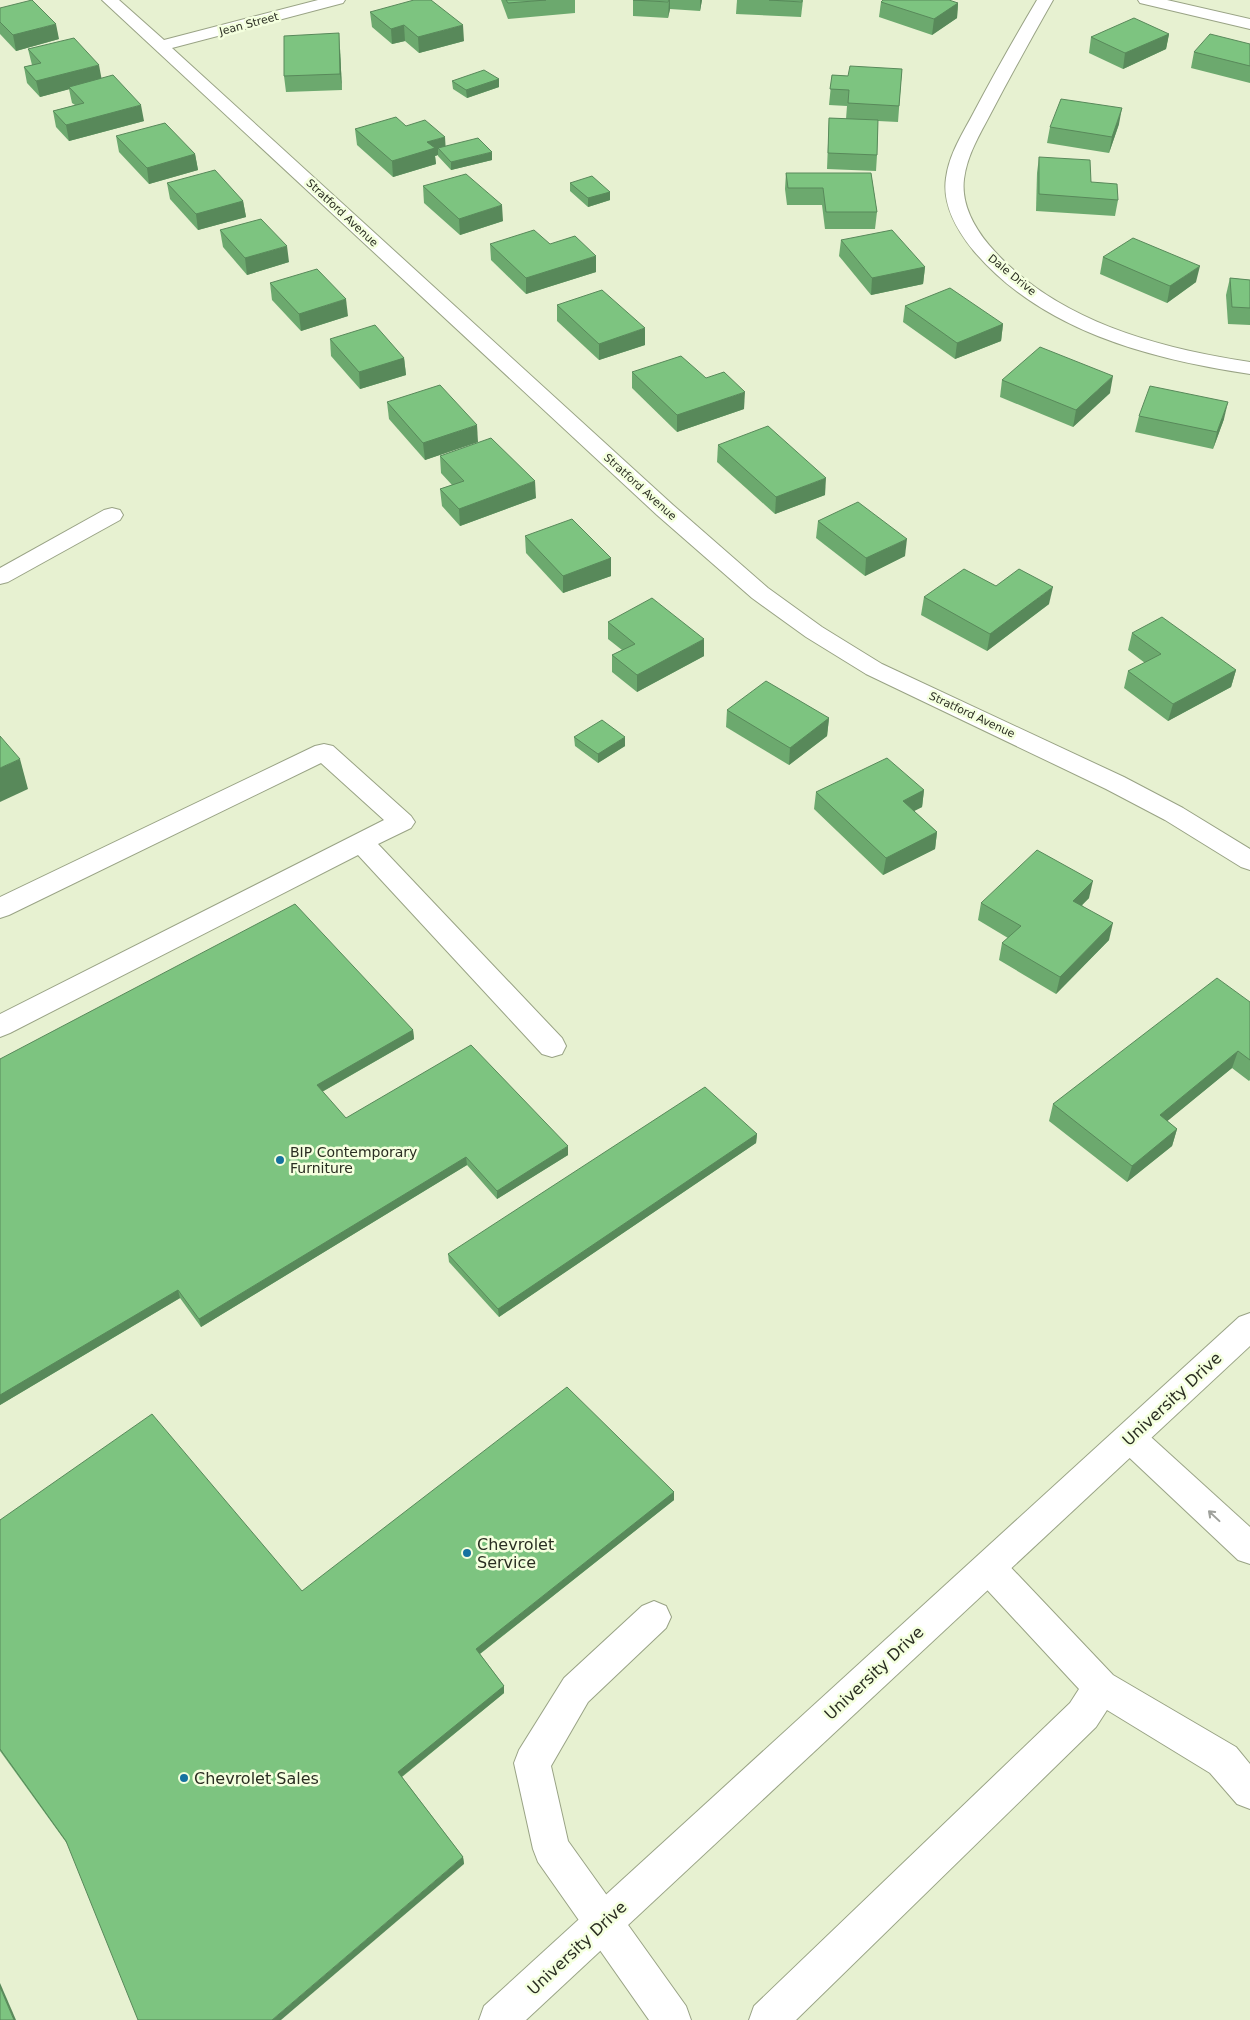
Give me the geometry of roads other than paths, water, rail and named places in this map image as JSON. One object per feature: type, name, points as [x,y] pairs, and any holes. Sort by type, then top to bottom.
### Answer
[{"type":"street","name":"Stratford Avenue","points":[[110,0],[665,510],[760,593],[814,632],[874,668],[1115,783],[1174,814],[1250,861]]},
{"type":"street","name":"Jean Street","points":[[161,46],[338,0]]},
{"type":"street","name":"Dale Drive","points":[[1045,0],[959,157],[954,180],[957,206],[966,226],[981,249],[1000,268],[1027,290],[1060,311],[1099,329],[1143,345],[1183,356],[1250,368]]},
{"type":"street","points":[[1146,0],[1250,24]]},
{"type":"street","points":[[0,577],[112,515]]},
{"type":"street","points":[[0,908],[324,752],[402,822],[0,1026]]},
{"type":"street","points":[[362,842],[552,1046]]},
{"type":"street","name":"University Drive","points":[[498,2020],[1250,1326]]},
{"type":"street","points":[[1130,1438],[1250,1549]]},
{"type":"street","points":[[989,1568],[1101,1687],[1223,1760],[1250,1791]]},
{"type":"street","points":[[654,1617],[576,1690],[532,1763],[551,1848],[672,2020]]},
{"type":"street","points":[[768,2020],[1083,1715],[1101,1687]]},
{"type":"place","name":"BIP Contemporary Furniture","points":[[280,1160]]},
{"type":"place","name":"Chevrolet Service","points":[[467,1553]]},
{"type":"place","name":"Chevrolet Sales","points":[[184,1778]]}]
